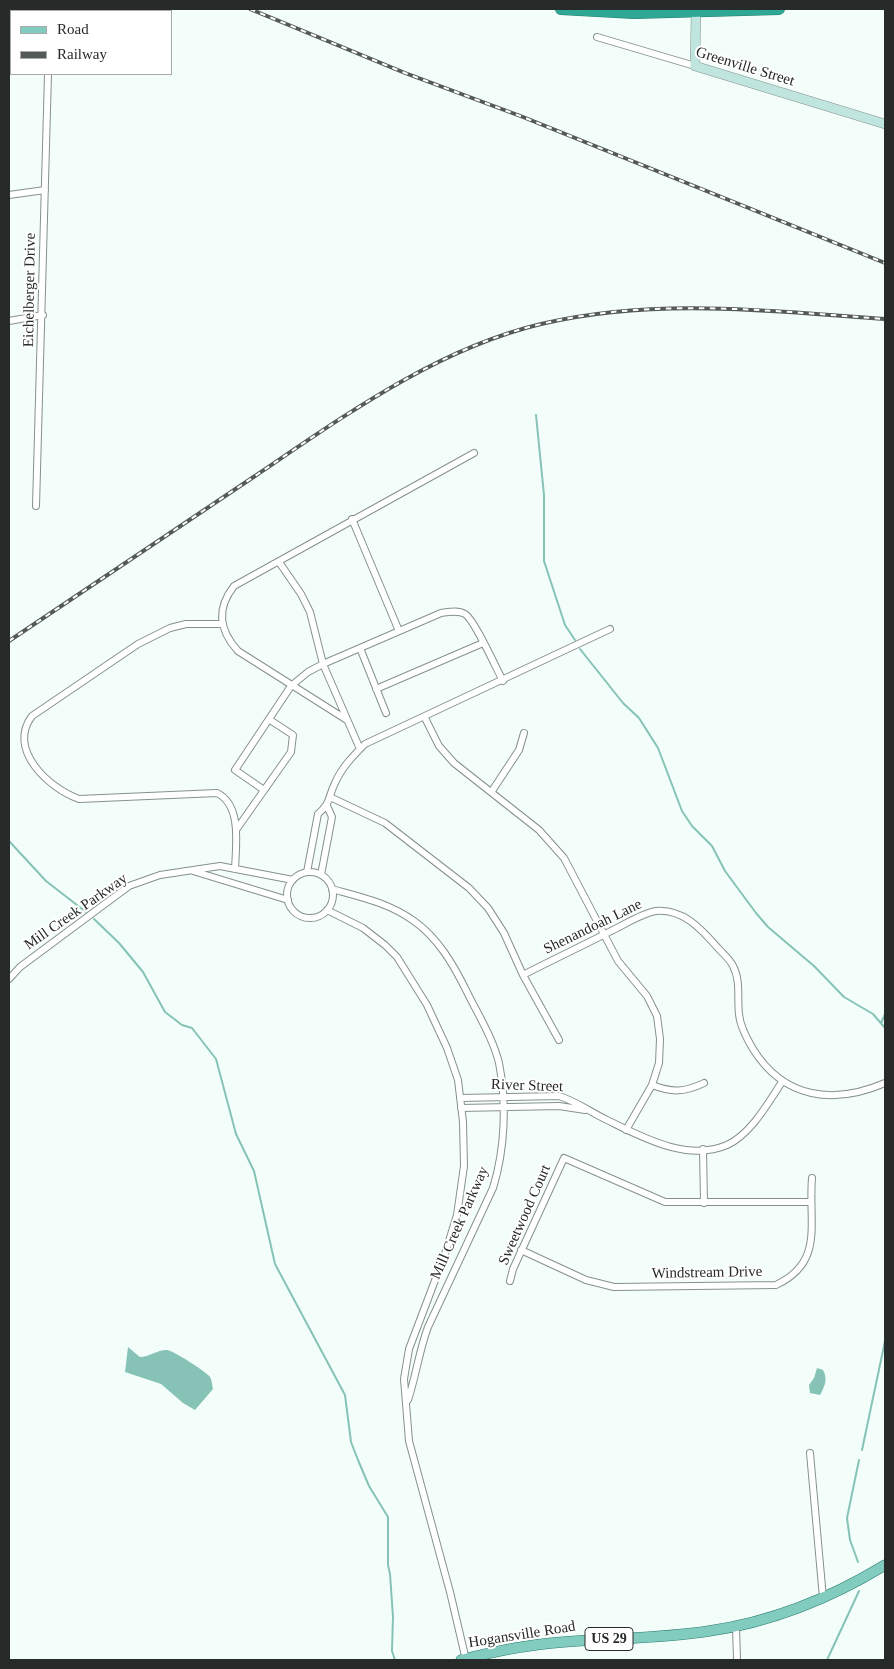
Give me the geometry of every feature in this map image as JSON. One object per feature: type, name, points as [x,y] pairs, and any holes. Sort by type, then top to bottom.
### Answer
[{"type":"highway","points":[[561,9],[696,11],[779,9]]},
{"type":"main road","name":"Hogansville Road","points":[[464,1660],[551,1643],[688,1634],[736,1626],[786,1612],[823,1598],[885,1565]]},
{"type":"street","points":[[695,66],[696,11]]},
{"type":"street","name":"Greenville Street","points":[[597,37],[885,124]]},
{"type":"street","name":"Eichelberger Drive","points":[[36,506],[43,315],[44,190],[48,75]]},
{"type":"street","points":[[9,195],[44,190]]},
{"type":"street","points":[[9,321],[43,315]]},
{"type":"street","points":[[347,720],[238,651],[228,641],[221,624],[222,608],[226,597],[234,586],[474,453]]},
{"type":"street","points":[[352,519],[399,631]]},
{"type":"street","points":[[280,562],[310,612],[323,664],[360,749]]},
{"type":"street","points":[[264,790],[235,770],[245,752],[270,720],[291,686],[323,664],[441,613],[456,612],[466,614],[503,680]]},
{"type":"street","points":[[221,624],[178,626],[138,644],[32,716],[24,726],[22,739],[25,750],[48,781],[66,794],[79,799],[217,792],[224,796],[232,812],[236,830],[235,869]]},
{"type":"street","points":[[307,872],[318,814],[327,806],[335,783],[348,761],[365,744],[425,718],[610,629]]},
{"type":"street","points":[[376,688],[483,643]]},
{"type":"street","points":[[360,648],[386,713]]},
{"type":"street","points":[[425,718],[439,746],[454,763],[492,791],[539,830],[564,858],[618,961],[647,996],[657,1016],[660,1039],[658,1063],[652,1085],[626,1130]]},
{"type":"street","points":[[236,830],[291,752],[294,743],[293,736],[270,720]]},
{"type":"street","points":[[492,791],[519,750],[524,733]]},
{"type":"street","points":[[330,797],[355,807],[385,823],[469,888],[488,908],[504,933],[523,975],[559,1040]]},
{"type":"street","points":[[321,875],[332,817],[327,806]]},
{"type":"street","name":"Mill Creek Parkway","points":[[9,979],[20,967],[128,886],[160,875],[220,866],[293,880]]},
{"type":"street","points":[[192,871],[288,900]]},
{"type":"street","points":[[307,872],[321,875],[330,883],[332,889],[333,897],[327,910],[315,917],[307,917],[293,910],[288,900],[288,888],[293,880],[307,872]]},
{"type":"street","name":"Mill Creek Parkway","points":[[332,889],[391,906],[414,921],[433,937],[456,970],[488,1035],[498,1062],[503,1096],[503,1143],[496,1179],[428,1326],[420,1348],[414,1382],[406,1404]]},
{"type":"street","name":"Mill Creek Parkway","points":[[327,910],[363,928],[385,944],[402,965],[427,1005],[447,1048],[458,1080],[464,1166],[457,1215],[446,1254],[410,1349],[404,1379],[409,1441],[450,1592],[464,1660]]},
{"type":"street","name":"Shenandoah Lane","points":[[523,975],[655,911],[673,912],[690,919],[733,965],[739,989],[739,1014],[747,1038],[762,1062],[782,1082]]},
{"type":"street","points":[[652,1085],[669,1091],[687,1091],[704,1082]]},
{"type":"street","points":[[782,1082],[808,1092],[838,1096],[866,1091],[885,1083]]},
{"type":"street","name":"River Street","points":[[460,1098],[559,1096],[573,1100],[589,1111],[626,1130],[664,1146],[695,1151],[727,1145],[746,1130],[764,1110],[782,1082]]},
{"type":"street","name":"River Street","points":[[461,1108],[560,1106],[589,1111]]},
{"type":"street","points":[[703,1149],[704,1203]]},
{"type":"street","name":"Sweetwood Court","points":[[510,1281],[513,1269],[564,1158],[665,1202],[810,1202]]},
{"type":"street","name":"Windstream Drive","points":[[522,1250],[586,1280],[614,1287],[776,1285],[793,1277],[806,1262],[810,1247],[812,1178]]},
{"type":"street","points":[[810,1453],[823,1598]]},
{"type":"street","points":[[736,1626],[737,1660]]},
{"type":"shaded area","points":[[128,1347],[140,1357],[167,1350],[207,1374],[211,1378],[213,1389],[195,1410],[183,1403],[161,1384],[125,1372]]},
{"type":"shaded area","points":[[817,1368],[823,1370],[826,1379],[820,1395],[810,1393],[809,1385],[814,1378]]},
{"type":"waterway","points":[[536,415],[544,495],[544,561],[565,625],[575,640]]},
{"type":"waterway","points":[[580,649],[623,703],[639,718],[658,748],[682,811],[692,826],[712,846],[725,871],[756,913],[768,927],[814,966],[844,997],[873,1014],[885,1028]]},
{"type":"waterway","points":[[9,841],[46,881],[86,912]]},
{"type":"waterway","points":[[94,919],[119,943],[143,972],[165,1012],[182,1025],[192,1028],[216,1059],[236,1134],[254,1171],[275,1264],[345,1395],[351,1442],[369,1486],[388,1517],[388,1565],[393,1617],[392,1651],[395,1660]]},
{"type":"waterway","points":[[881,1023],[885,1014]]},
{"type":"waterway","points":[[862,1450],[885,1341]]},
{"type":"waterway","points":[[858,1562],[850,1540],[847,1518],[859,1460]]},
{"type":"waterway","points":[[827,1660],[859,1591]]},
{"type":"railway","points":[[250,9],[405,73],[523,117],[885,263]]},
{"type":"railway","points":[[9,641],[357,408],[428,367],[502,335],[541,324],[584,316],[670,308],[756,310],[885,319]]}]
